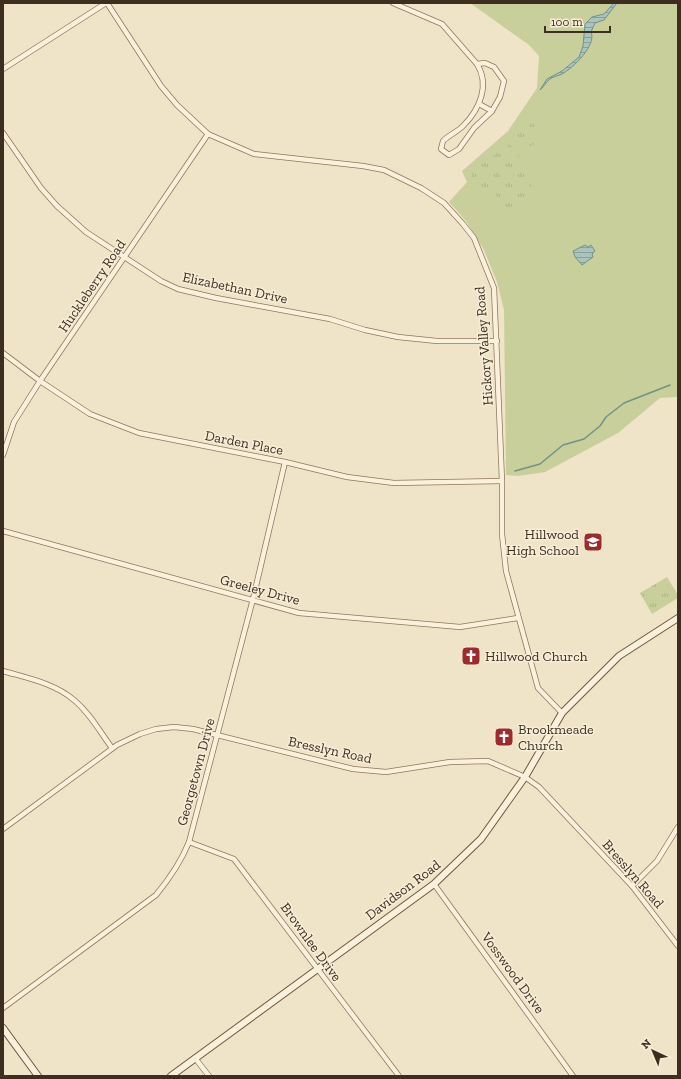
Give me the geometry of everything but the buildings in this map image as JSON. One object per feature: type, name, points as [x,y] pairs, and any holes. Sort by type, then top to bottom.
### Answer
[{"type":"street","points":[[3,69],[106,3]]},
{"type":"street","name":"Hickory Valley Road","points":[[106,3],[177,106],[208,134],[254,154],[362,166],[384,170],[421,188],[444,203],[474,238],[494,288],[502,481],[502,534],[506,571],[538,688],[562,713]]},
{"type":"street","points":[[392,3],[442,24],[477,64],[483,76],[484,83],[479,104],[462,127],[443,141],[441,150],[449,155],[459,149],[474,128],[492,111],[500,97],[504,81],[494,67],[485,63],[477,64]]},
{"type":"street","points":[[479,104],[492,111]]},
{"type":"street","name":"Elizabethan Drive","points":[[3,133],[37,183],[56,206],[86,232],[165,283],[178,289],[216,298],[330,319],[365,330],[398,337],[437,341],[497,341]]},
{"type":"street","name":"Huckleberry Road","points":[[3,455],[14,422],[40,381],[208,134]]},
{"type":"street","name":"Darden Place","points":[[3,353],[40,381],[90,414],[139,433],[285,462],[332,475],[394,483],[502,481]]},
{"type":"street","name":"Georgetown Drive","points":[[3,1008],[156,895],[173,873],[189,842],[253,599],[285,462]]},
{"type":"street","name":"Greeley Drive","points":[[3,531],[253,599],[299,613],[460,627],[518,618]]},
{"type":"street","name":"Davidson Road","points":[[170,1076],[434,884],[481,839],[524,777],[562,713],[619,656],[678,618]]},
{"type":"street","points":[[3,671],[43,683],[74,700],[85,711],[112,748]]},
{"type":"street","name":"Bresslyn Road","points":[[3,829],[112,748],[140,734],[156,729],[174,727],[193,728],[353,769],[386,772],[450,762],[488,760],[524,777],[539,787],[632,886],[678,946]]},
{"type":"street","points":[[632,886],[657,861],[678,827]]},
{"type":"street","name":"Brownlee Drive","points":[[189,842],[234,859],[316,969],[399,1076]]},
{"type":"street","name":"Vosswood Drive","points":[[434,884],[573,1076]]},
{"type":"street","points":[[3,1028],[38,1076]]},
{"type":"street","points":[[195,1058],[209,1076]]},
{"type":"green space","points":[[470,3],[678,3],[678,397],[660,398],[618,433],[545,472],[518,476],[506,475],[504,310],[497,282],[484,250],[466,221],[449,202],[467,182],[462,171],[508,131],[537,88],[539,56],[529,45]]},
{"type":"green space","points":[[529,117],[543,138],[522,152],[509,131]]},
{"type":"green space","points":[[510,144],[524,164],[503,178],[490,158]]},
{"type":"green space","points":[[489,159],[502,179],[482,192],[469,172]]},
{"type":"green space","points":[[520,173],[523,173],[534,192],[507,210],[494,192]]},
{"type":"green space","points":[[667,577],[678,595],[678,598],[652,614],[640,593]]},
{"type":"water","points":[[614,3],[617,3],[604,20],[595,23],[591,32],[591,43],[578,62],[567,71],[550,79],[540,90],[547,79],[562,71],[579,57],[583,46],[585,24],[592,17],[604,14]]},
{"type":"water","points":[[585,245],[588,247],[591,245],[595,251],[592,254],[593,257],[582,265],[575,257],[573,251]]},
{"type":"waterway","points":[[515,471],[540,464],[563,445],[584,439],[600,426],[606,417],[624,403],[670,385]]},
{"type":"place","name":"Hillwood High School","points":[[593,542]]},
{"type":"place","name":"Hillwood Church","points":[[471,656]]},
{"type":"place","name":"Brookmeade Church","points":[[504,737]]}]
